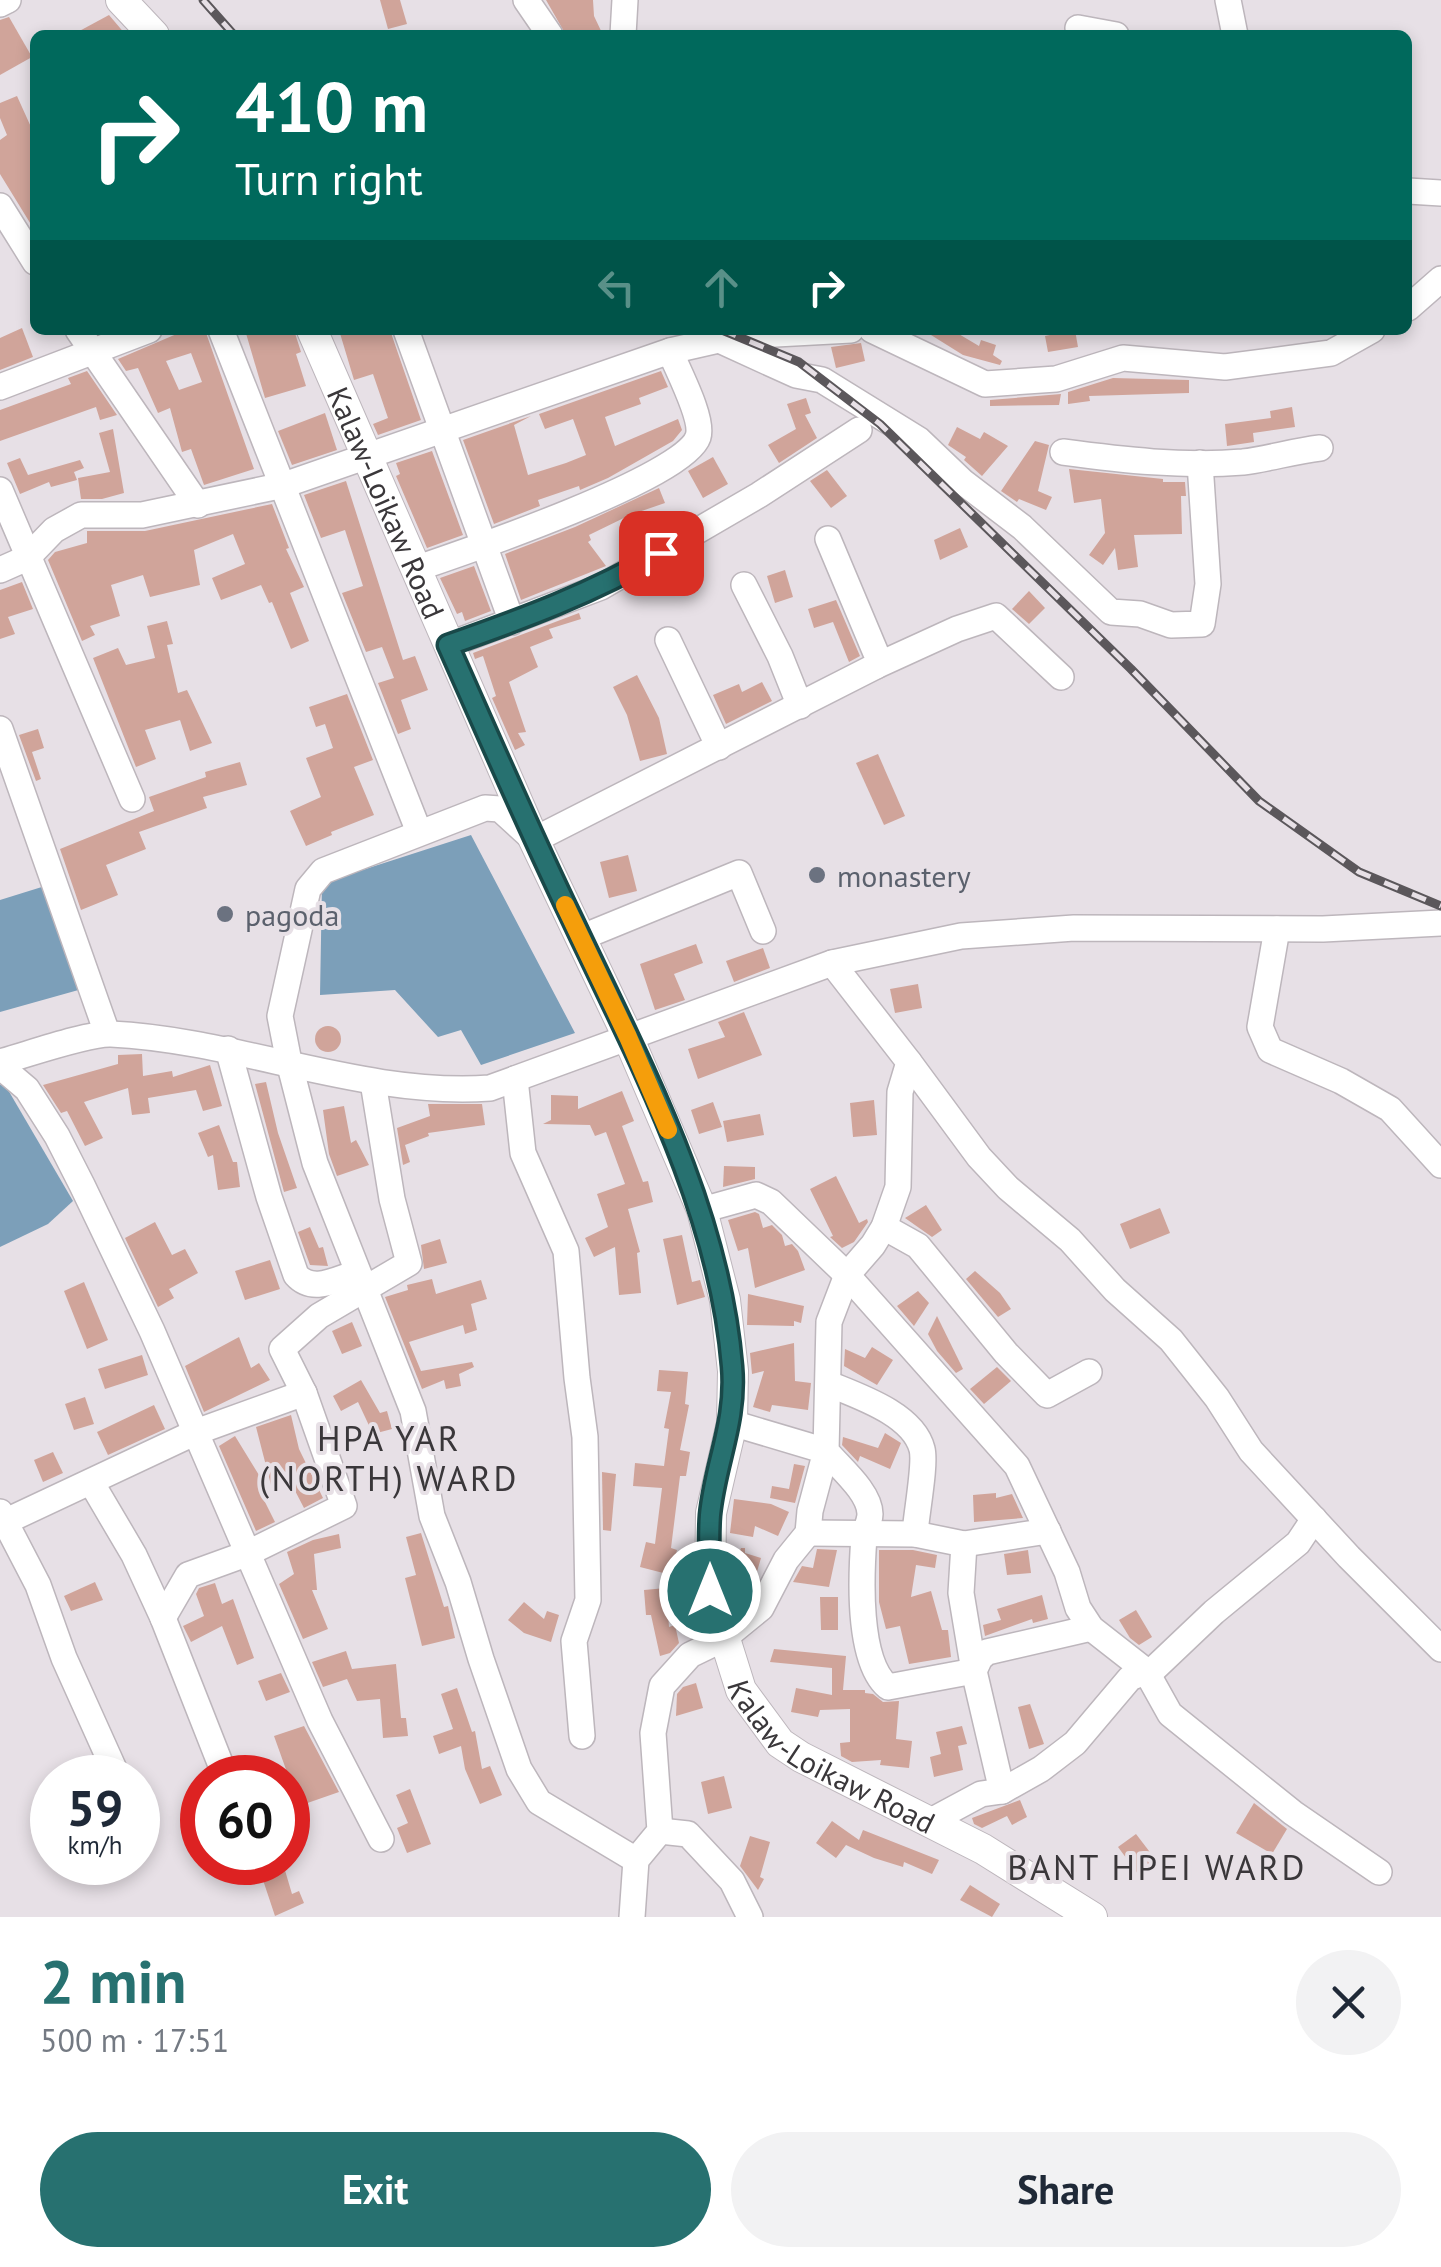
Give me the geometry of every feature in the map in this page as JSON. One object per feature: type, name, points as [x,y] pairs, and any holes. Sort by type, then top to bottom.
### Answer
[{"type":"main road","points":[[121,0],[149,30]]},
{"type":"main road","name":"Kalaw-Loikaw Road","points":[[314,335],[534,840],[628,1037],[702,1210],[725,1300],[733,1371],[732,1423],[710,1513],[710,1591],[741,1690],[780,1743],[801,1757],[983,1850],[1092,1917]]},
{"type":"street","points":[[0,4],[8,0]]},
{"type":"street","points":[[526,0],[547,30]]},
{"type":"street","points":[[623,30],[626,0]]},
{"type":"street","points":[[1228,0],[1234,30]]},
{"type":"street","points":[[1078,28],[1089,30]]},
{"type":"street","points":[[1412,191],[1441,192]]},
{"type":"street","points":[[2,214],[30,255]]},
{"type":"street","points":[[1412,304],[1441,278]]},
{"type":"street","points":[[0,387],[84,340],[116,335]]},
{"type":"street","points":[[223,335],[418,832]]},
{"type":"street","points":[[408,335],[512,622]]},
{"type":"street","points":[[708,335],[796,375],[822,380],[904,430],[1022,527],[1111,612],[1140,614],[1171,625],[1202,624],[1208,584],[1200,464]]},
{"type":"street","points":[[0,570],[27,558],[54,530],[82,515],[142,515],[284,485],[708,335],[755,335]]},
{"type":"street","points":[[882,335],[985,384],[1056,379],[1123,358],[1225,367],[1331,354],[1363,335]]},
{"type":"street","points":[[84,340],[198,505]]},
{"type":"street","points":[[415,569],[567,514],[678,459],[696,442],[700,426],[670,351]]},
{"type":"street","points":[[448,645],[573,599],[638,567],[760,495],[859,430]]},
{"type":"street","points":[[1064,452],[1134,462],[1200,464],[1246,462],[1320,448]]},
{"type":"street","points":[[0,490],[132,800]]},
{"type":"street","points":[[828,538],[878,658],[876,666]]},
{"type":"street","points":[[744,586],[780,656],[800,706]]},
{"type":"street","points":[[636,1860],[539,1802],[520,1769],[432,1516],[413,1411],[315,1163],[289,1062],[280,1016],[308,889],[324,871],[484,808],[500,809],[534,840],[876,666],[956,629],[996,616],[1061,677]]},
{"type":"street","points":[[668,640],[718,747]]},
{"type":"street","points":[[0,728],[107,1034]]},
{"type":"street","points":[[580,938],[738,874],[762,931]]},
{"type":"street","points":[[0,1064],[107,1034],[228,1049],[373,1082],[446,1091],[490,1088],[832,963],[961,936],[1074,928],[1277,929],[1441,923]]},
{"type":"street","points":[[1277,929],[1260,1027],[1270,1050],[1340,1081],[1390,1109],[1441,1165]]},
{"type":"street","points":[[832,963],[979,1157],[1008,1188],[1070,1240],[1114,1290],[1171,1340],[1217,1398],[1251,1451],[1441,1650]]},
{"type":"street","points":[[228,1049],[269,1197],[296,1275],[303,1284],[360,1280],[409,1264],[392,1199],[373,1082]]},
{"type":"street","points":[[632,1917],[636,1860],[660,1831],[654,1732],[662,1686],[690,1655],[723,1639],[761,1608],[786,1560],[808,1532],[826,1451],[829,1322],[846,1275],[873,1245],[898,1187],[900,1092],[909,1062]]},
{"type":"street","points":[[0,1064],[28,1090],[57,1136],[152,1331],[320,1721],[381,1839]]},
{"type":"street","points":[[515,1079],[523,1153],[566,1251],[586,1437],[588,1600],[574,1641],[582,1736]]},
{"type":"street","points":[[702,1210],[756,1196],[771,1202],[846,1275],[1016,1466],[1067,1572],[1078,1608],[1091,1628],[1146,1672],[1170,1714],[1293,1813],[1380,1872]]},
{"type":"street","points":[[884,1226],[918,1246],[1006,1353],[1047,1395],[1089,1372]]},
{"type":"street","points":[[163,1618],[188,1575],[246,1554],[344,1506],[304,1392],[282,1348],[360,1280]]},
{"type":"street","points":[[829,1384],[882,1406],[911,1430],[922,1450],[914,1534]]},
{"type":"street","points":[[108,1755],[64,1658],[38,1585],[2,1520],[196,1432],[304,1392]]},
{"type":"street","points":[[732,1423],[826,1451],[862,1494],[870,1512],[864,1534],[862,1609],[878,1678],[888,1687],[974,1671]]},
{"type":"street","points":[[90,1482],[134,1555],[217,1755]]},
{"type":"street","points":[[929,1822],[981,1794],[1002,1790],[1041,1769],[1074,1743],[1130,1678],[1155,1668],[1214,1612],[1298,1543],[1314,1520]]},
{"type":"street","points":[[808,1532],[914,1534],[964,1544],[1048,1530]]},
{"type":"street","points":[[964,1544],[962,1593],[974,1671],[1002,1790]]},
{"type":"street","points":[[974,1671],[987,1652],[1091,1628]]},
{"type":"street","points":[[660,1831],[688,1834],[732,1881],[750,1917]]},
{"type":"water","points":[[471,835],[575,1033],[481,1065],[461,1030],[438,1037],[395,990],[320,995],[322,883]]},
{"type":"water","points":[[45,886],[82,989],[0,1012],[0,900]]},
{"type":"water","points":[[4,1083],[73,1201],[48,1224],[0,1247],[0,1085]]},
{"type":"building","points":[[380,0],[400,0],[407,24],[388,29]]},
{"type":"building","points":[[546,0],[593,0],[601,30],[563,30]]},
{"type":"building","points":[[109,15],[122,30],[81,30]]},
{"type":"building","points":[[9,17],[30,58],[0,75],[0,20]]},
{"type":"building","points":[[17,96],[30,125],[30,223],[0,174],[0,140],[7,135],[0,118],[0,103]]},
{"type":"building","points":[[22,328],[33,357],[0,370],[0,338]]},
{"type":"building","points":[[174,335],[207,335],[254,469],[204,485],[191,449],[182,452],[170,408],[158,413],[138,368],[126,371],[118,359]],"holes":[[[191,353],[202,382],[179,390],[166,361]]]},
{"type":"building","points":[[246,335],[296,335],[301,352],[296,354],[306,386],[265,398]]},
{"type":"building","points":[[340,335],[392,335],[421,420],[378,435],[373,424],[388,418],[373,374],[354,380]]},
{"type":"building","points":[[931,335],[960,335],[979,346],[981,340],[996,345],[993,355],[1002,361],[1000,365],[963,355]]},
{"type":"building","points":[[1076,335],[1078,347],[1048,352],[1045,336]]},
{"type":"building","points":[[861,343],[865,361],[836,368],[831,347]]},
{"type":"building","points":[[87,371],[117,415],[100,420],[96,407],[0,441],[0,410],[71,384],[68,378]]},
{"type":"building","points":[[661,371],[668,387],[639,398],[641,404],[605,417],[615,446],[678,419],[682,430],[673,441],[608,478],[580,490],[579,486],[538,500],[540,506],[494,524],[463,440],[531,416],[514,425],[528,475],[566,463],[586,455],[573,419],[545,429],[539,414]]},
{"type":"building","points":[[1113,378],[1189,380],[1189,393],[1089,396],[1090,401],[1068,404],[1068,392]]},
{"type":"building","points":[[1061,394],[1059,405],[990,406],[990,400]]},
{"type":"building","points":[[806,398],[811,413],[805,415],[817,438],[779,463],[768,445],[796,429],[787,404]]},
{"type":"building","points":[[1292,407],[1295,427],[1253,433],[1254,442],[1227,446],[1225,424],[1271,418],[1270,411]]},
{"type":"building","points":[[325,413],[337,450],[292,465],[278,431]]},
{"type":"building","points":[[957,427],[980,439],[984,432],[1008,446],[982,476],[964,460],[966,457],[948,445]]},
{"type":"building","points":[[113,429],[124,493],[81,499],[78,478],[110,472],[99,433]]},
{"type":"building","points":[[1035,441],[1049,445],[1038,491],[1052,497],[1046,510],[1019,499],[1017,502],[1001,491]]},
{"type":"building","points":[[432,451],[463,535],[427,548],[396,476],[400,474],[396,463]]},
{"type":"building","points":[[713,457],[728,484],[703,498],[688,471]]},
{"type":"building","points":[[20,458],[28,475],[80,460],[84,468],[74,472],[77,480],[51,487],[49,482],[20,494],[7,463]]},
{"type":"building","points":[[1069,469],[1185,482],[1186,496],[1181,496],[1182,534],[1134,535],[1138,567],[1118,570],[1115,548],[1103,565],[1089,555],[1105,533],[1101,499],[1074,503]]},
{"type":"building","points":[[827,470],[847,496],[831,508],[810,481]]},
{"type":"building","points":[[346,481],[403,660],[415,656],[428,690],[401,700],[411,729],[398,734],[378,683],[394,678],[382,647],[366,652],[342,593],[363,586],[345,530],[321,538],[304,495]]},
{"type":"building","points":[[659,488],[665,503],[589,535],[588,542],[606,566],[521,600],[505,554]]},
{"type":"building","points":[[272,504],[289,548],[286,549],[304,587],[290,593],[309,641],[291,649],[261,585],[221,600],[212,578],[245,564],[233,534],[194,550],[200,585],[150,597],[143,575],[111,585],[120,616],[90,626],[95,635],[82,641],[48,560],[55,552],[87,543],[87,531],[145,531]]},
{"type":"building","points":[[960,528],[968,547],[940,560],[934,540]]},
{"type":"building","points":[[474,566],[491,611],[465,621],[462,612],[457,614],[440,578]]},
{"type":"building","points":[[785,570],[793,597],[775,603],[767,576]]},
{"type":"building","points":[[22,582],[33,609],[8,617],[15,634],[0,639],[0,590]]},
{"type":"building","points":[[1029,591],[1045,608],[1029,624],[1012,609]]},
{"type":"building","points":[[836,600],[860,656],[849,662],[833,622],[814,628],[808,609]]},
{"type":"building","points":[[579,613],[581,619],[549,629],[553,638],[530,647],[538,667],[509,682],[526,732],[518,733],[525,745],[515,750],[492,698],[496,696],[483,656],[475,659],[473,653]]},
{"type":"building","points":[[167,621],[173,644],[167,645],[178,693],[187,690],[212,743],[190,751],[180,720],[145,730],[156,759],[136,767],[93,658],[118,648],[126,665],[155,658],[147,626]]},
{"type":"building","points":[[637,675],[659,718],[667,754],[640,761],[627,715],[613,687]]},
{"type":"building","points":[[762,682],[772,701],[726,724],[713,695],[739,684],[742,692]]},
{"type":"building","points":[[347,694],[373,760],[354,767],[374,815],[306,846],[290,811],[321,797],[306,758],[333,748],[325,724],[316,727],[309,707]]},
{"type":"building","points":[[38,729],[44,748],[32,752],[41,779],[36,781],[19,735]]},
{"type":"building","points":[[878,754],[905,816],[884,825],[856,763]]},
{"type":"building","points":[[240,762],[247,785],[203,797],[207,808],[139,832],[146,849],[106,865],[118,895],[81,910],[60,849],[154,811],[149,797],[206,777],[205,772]]},
{"type":"building","points":[[628,855],[637,891],[609,898],[600,862]]},
{"type":"building","points":[[696,944],[703,963],[674,974],[685,1000],[655,1010],[640,964]]},
{"type":"building","points":[[763,948],[770,968],[734,982],[726,961]]},
{"type":"building","points":[[918,984],[922,1008],[895,1013],[890,989]]},
{"type":"building","points":[[744,1012],[762,1055],[698,1079],[688,1049],[725,1037],[718,1022]]},
{"type":"building","points":[[328,1026],[337,1030],[341,1039],[337,1048],[328,1052],[319,1048],[315,1039],[319,1030]]},
{"type":"building","points":[[142,1054],[143,1076],[172,1071],[173,1077],[210,1065],[222,1106],[203,1111],[196,1090],[148,1098],[150,1113],[132,1115],[128,1088],[84,1102],[103,1138],[85,1146],[67,1111],[61,1113],[43,1085],[118,1064],[118,1055]]},
{"type":"building","points":[[266,1082],[297,1188],[284,1192],[255,1084]]},
{"type":"building","points":[[622,1091],[634,1121],[622,1126],[643,1182],[648,1181],[653,1202],[628,1209],[640,1252],[637,1253],[641,1293],[619,1295],[615,1247],[594,1257],[585,1238],[608,1227],[597,1194],[625,1184],[606,1132],[595,1136],[590,1125],[543,1124],[551,1120],[551,1095],[578,1096],[578,1109]]},
{"type":"building","points":[[874,1100],[877,1135],[853,1137],[850,1103]]},
{"type":"building","points":[[713,1102],[722,1127],[699,1134],[691,1110]]},
{"type":"building","points":[[428,1104],[482,1104],[485,1125],[428,1133],[429,1136],[405,1145],[410,1162],[403,1165],[397,1128],[430,1116]]},
{"type":"building","points":[[344,1106],[351,1143],[356,1140],[369,1165],[337,1176],[329,1154],[323,1110]]},
{"type":"building","points":[[760,1114],[764,1135],[727,1142],[723,1121]]},
{"type":"building","points":[[219,1125],[233,1162],[237,1162],[240,1187],[218,1190],[213,1155],[208,1157],[198,1133]]},
{"type":"building","points":[[724,1166],[755,1167],[755,1179],[723,1187]]},
{"type":"building","points":[[836,1176],[859,1223],[867,1219],[868,1222],[854,1242],[842,1248],[830,1237],[833,1236],[810,1189]]},
{"type":"building","points":[[926,1205],[942,1230],[932,1237],[905,1218]]},
{"type":"building","points":[[1160,1208],[1170,1233],[1130,1249],[1120,1224]]},
{"type":"building","points":[[755,1212],[763,1228],[772,1225],[782,1235],[785,1246],[792,1244],[805,1270],[755,1288],[748,1248],[738,1251],[728,1220]]},
{"type":"building","points":[[155,1222],[172,1255],[185,1249],[198,1273],[169,1289],[174,1298],[158,1307],[125,1238]]},
{"type":"building","points":[[310,1227],[319,1248],[323,1247],[328,1266],[310,1265],[298,1232]]},
{"type":"building","points":[[682,1235],[692,1282],[700,1280],[705,1297],[677,1305],[663,1239]]},
{"type":"building","points":[[440,1239],[447,1263],[424,1269],[421,1245]]},
{"type":"building","points":[[270,1260],[280,1289],[245,1300],[235,1271]]},
{"type":"building","points":[[975,1271],[1000,1293],[1011,1309],[998,1317],[966,1279]]},
{"type":"building","points":[[432,1279],[436,1294],[481,1280],[487,1299],[471,1304],[477,1330],[465,1334],[463,1325],[409,1342],[421,1371],[472,1362],[474,1367],[459,1374],[461,1386],[446,1389],[444,1380],[422,1389],[385,1297],[408,1290],[407,1285]]},
{"type":"building","points":[[84,1282],[108,1340],[87,1349],[64,1291]]},
{"type":"building","points":[[918,1291],[929,1303],[914,1326],[897,1306]]},
{"type":"building","points":[[748,1294],[804,1306],[801,1323],[747,1325]]},
{"type":"building","points":[[937,1316],[963,1369],[956,1373],[928,1334]]},
{"type":"building","points":[[352,1322],[362,1346],[342,1354],[332,1331]]},
{"type":"building","points":[[239,1337],[251,1368],[259,1363],[270,1380],[204,1412],[185,1366]]},
{"type":"building","points":[[794,1343],[795,1381],[811,1383],[808,1410],[772,1405],[770,1412],[753,1407],[764,1371],[752,1374],[750,1353]]},
{"type":"building","points":[[872,1347],[893,1360],[877,1385],[844,1366],[845,1349],[865,1358]]},
{"type":"building","points":[[142,1355],[148,1375],[105,1389],[98,1369]]},
{"type":"building","points":[[997,1367],[1011,1381],[984,1404],[970,1389]]},
{"type":"building","points":[[659,1370],[688,1372],[685,1404],[689,1405],[680,1450],[690,1452],[686,1476],[680,1476],[671,1548],[677,1550],[671,1575],[640,1567],[646,1542],[655,1544],[662,1488],[633,1486],[635,1463],[664,1466],[669,1429],[664,1428],[671,1392],[657,1391]]},
{"type":"building","points":[[361,1380],[380,1413],[387,1411],[392,1429],[373,1434],[358,1402],[341,1411],[333,1396]]},
{"type":"building","points":[[85,1397],[94,1424],[74,1430],[65,1404]]},
{"type":"building","points":[[154,1405],[165,1429],[108,1455],[97,1432]]},
{"type":"building","points":[[291,1415],[299,1449],[323,1498],[304,1508],[291,1483],[286,1486],[282,1478],[271,1485],[256,1427]]},
{"type":"building","points":[[885,1433],[901,1443],[890,1469],[860,1456],[858,1462],[842,1445],[843,1437],[878,1448]]},
{"type":"building","points":[[235,1436],[267,1488],[260,1492],[275,1522],[256,1531],[219,1446]]},
{"type":"building","points":[[53,1452],[63,1473],[43,1482],[34,1460]]},
{"type":"building","points":[[794,1464],[805,1466],[795,1503],[770,1498],[772,1486],[789,1489]]},
{"type":"building","points":[[602,1472],[616,1474],[611,1531],[603,1530]]},
{"type":"building","points":[[996,1493],[996,1498],[1012,1494],[1023,1518],[974,1522],[973,1495]]},
{"type":"building","points":[[734,1499],[771,1504],[789,1512],[778,1536],[755,1526],[753,1537],[730,1533]]},
{"type":"building","points":[[421,1533],[444,1607],[448,1606],[455,1638],[422,1646],[405,1578],[416,1575],[406,1537]]},
{"type":"building","points":[[339,1534],[341,1548],[314,1554],[317,1590],[312,1590],[328,1629],[303,1639],[279,1584],[294,1574],[287,1552]]},
{"type":"building","points":[[741,1548],[761,1558],[756,1575],[745,1572],[745,1600],[735,1608],[729,1585]]},
{"type":"building","points":[[817,1549],[837,1550],[829,1587],[793,1582],[802,1566],[813,1568]]},
{"type":"building","points":[[879,1550],[937,1555],[935,1568],[916,1565],[911,1597],[931,1591],[942,1630],[948,1630],[951,1657],[909,1664],[900,1626],[886,1629],[879,1602]]},
{"type":"building","points":[[1028,1550],[1031,1573],[1007,1575],[1004,1554]]},
{"type":"building","points":[[95,1582],[103,1600],[71,1611],[64,1596]]},
{"type":"building","points":[[215,1583],[222,1604],[233,1599],[254,1658],[237,1665],[222,1626],[191,1642],[183,1626],[204,1616],[196,1594],[199,1588]]},
{"type":"building","points":[[666,1588],[669,1627],[675,1625],[679,1643],[670,1653],[660,1656],[651,1615],[646,1615],[644,1590]]},
{"type":"building","points":[[1042,1595],[1048,1619],[1033,1623],[1032,1619],[985,1636],[983,1625],[1001,1620],[997,1609]]},
{"type":"building","points":[[820,1597],[838,1597],[838,1630],[821,1630]]},
{"type":"building","points":[[524,1602],[544,1619],[547,1611],[559,1615],[551,1642],[524,1633],[508,1620]]},
{"type":"building","points":[[1136,1610],[1152,1637],[1139,1645],[1119,1620]]},
{"type":"building","points":[[774,1649],[846,1656],[843,1690],[865,1690],[883,1702],[899,1701],[896,1739],[912,1741],[909,1768],[880,1765],[881,1760],[852,1762],[841,1756],[840,1743],[850,1742],[850,1709],[820,1710],[818,1717],[791,1712],[796,1688],[832,1695],[832,1668],[770,1662]]},
{"type":"building","points":[[346,1651],[352,1669],[396,1664],[401,1718],[406,1718],[408,1736],[383,1738],[380,1699],[357,1701],[347,1679],[323,1687],[312,1662]]},
{"type":"building","points":[[281,1673],[290,1692],[266,1701],[258,1681]]},
{"type":"building","points":[[696,1683],[703,1708],[676,1716],[677,1694],[683,1687]]},
{"type":"building","points":[[457,1688],[472,1732],[475,1731],[482,1769],[490,1766],[502,1795],[480,1804],[465,1769],[461,1746],[439,1754],[433,1736],[453,1729],[441,1694]]},
{"type":"building","points":[[1030,1704],[1044,1744],[1029,1749],[1018,1707]]},
{"type":"building","points":[[304,1726],[339,1792],[310,1802],[310,1755],[281,1755],[274,1736]]},
{"type":"building","points":[[962,1726],[967,1744],[958,1746],[963,1770],[934,1777],[930,1757],[941,1754],[936,1732]]},
{"type":"building","points":[[724,1776],[732,1808],[708,1814],[701,1782]]},
{"type":"building","points":[[410,1789],[431,1844],[407,1853],[397,1828],[408,1823],[396,1795]]},
{"type":"building","points":[[1020,1800],[1027,1817],[1012,1825],[1007,1816],[982,1828],[974,1824],[972,1818]]},
{"type":"building","points":[[1254,1803],[1287,1829],[1272,1854],[1236,1833]]},
{"type":"building","points":[[832,1821],[859,1840],[863,1830],[939,1860],[932,1874],[904,1862],[903,1867],[874,1858],[846,1845],[836,1858],[816,1843]]},
{"type":"building","points":[[1136,1834],[1159,1864],[1141,1878],[1118,1847]]},
{"type":"building","points":[[750,1836],[770,1842],[760,1877],[764,1879],[758,1890],[740,1866]]},
{"type":"building","points":[[265,1885],[289,1885],[292,1894],[299,1891],[304,1903],[275,1916]]},
{"type":"building","points":[[970,1885],[1000,1904],[992,1917],[960,1900]]},
{"type":"railway","points":[[203,0],[230,30]]},
{"type":"railway","points":[[734,335],[799,362],[880,424],[1131,669],[1259,801],[1359,872],[1441,906]]},
{"type":"slow traffic","points":[[565,905],[668,1130]]},
{"type":"place","name":"monastery","points":[[817,875]]},
{"type":"place","name":"pagoda","points":[[225,914]]},
{"type":"district","name":"HPA YAR (NORTH) WARD","points":[[389,1458]]},
{"type":"district","name":"BANT HPEI WARD","points":[[1157,1867]]},
{"type":"route","points":[[661,553],[559,605],[448,645],[534,840],[628,1037],[702,1210],[725,1300],[733,1371],[732,1423],[710,1513],[710,1591]]}]
